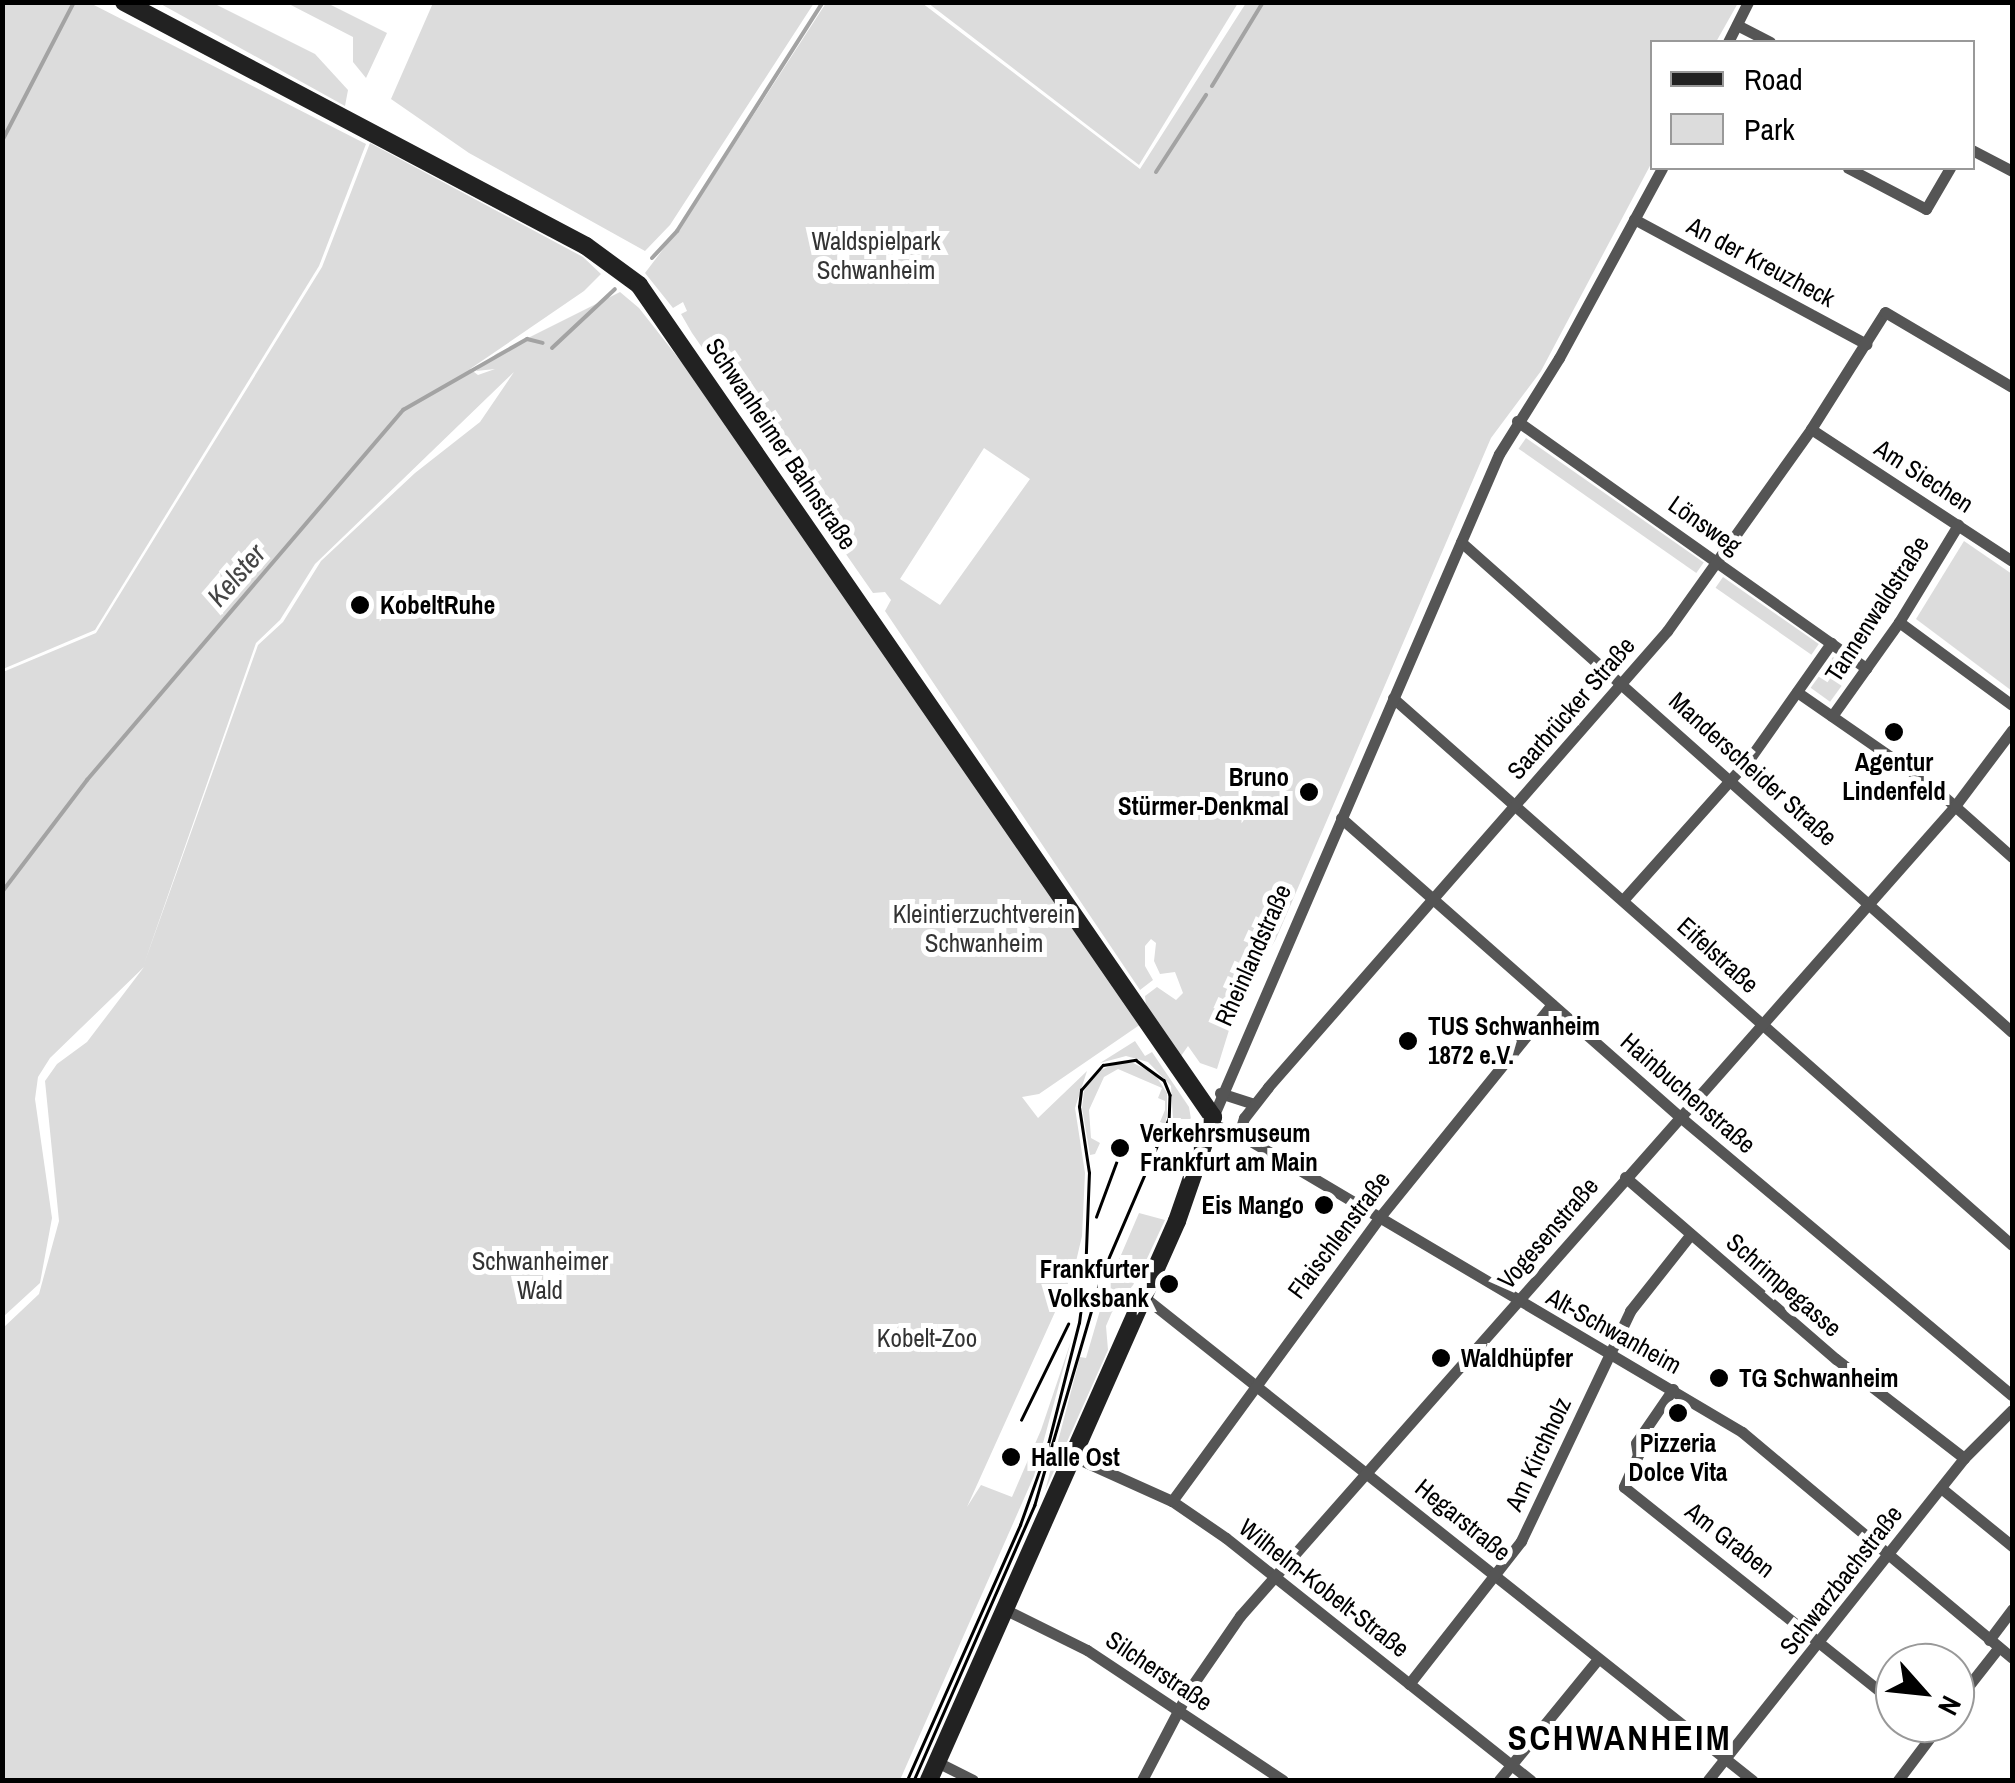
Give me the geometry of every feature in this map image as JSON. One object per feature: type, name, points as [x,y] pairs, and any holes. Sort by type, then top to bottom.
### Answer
[{"type":"street","name":"Schwanheimer Bahnstraße","points":[[124,2],[586,246],[639,285],[1212,1120]]},
{"type":"street","points":[[1729,40],[1748,2]]},
{"type":"street","points":[[1737,25],[1766,40]]},
{"type":"street","points":[[1975,152],[2012,171]]},
{"type":"street","name":"Rheinlandstraße","points":[[929,1780],[1177,1222],[1220,1092],[1516,421],[1559,358],[1661,170]]},
{"type":"street","points":[[1852,170],[1926,209],[1949,170]]},
{"type":"street","name":"An der Kreuzheck","points":[[1634,219],[1866,344]]},
{"type":"street","name":"Saarbrücker Straße","points":[[1239,1134],[1253,1104],[1623,682],[1720,562],[1885,312],[2012,386]]},
{"type":"street","name":"Lönsweg","points":[[1516,421],[1866,668]]},
{"type":"street","name":"Am Siechen","points":[[1811,429],[2012,561]]},
{"type":"street","name":"Tannenwaldstraße","points":[[1832,716],[1900,622],[1958,526]]},
{"type":"street","name":"Manderscheider Straße","points":[[1461,542],[1623,682],[2012,1032]]},
{"type":"street","points":[[1900,622],[2012,705]]},
{"type":"street","name":"Tannenwaldstraße","points":[[1622,900],[1731,780],[1831,643]]},
{"type":"street","points":[[1797,692],[1955,806],[2012,857]]},
{"type":"street","name":"Eifelstraße","points":[[1393,698],[2012,1244]]},
{"type":"street","name":"Vogesenstraße","points":[[1142,1780],[1178,1710],[1220,1643],[1274,1577],[1955,806],[2012,730]]},
{"type":"street","name":"Hainbuchenstraße","points":[[1341,818],[1679,1116],[2012,1394]]},
{"type":"street","name":"Flaischlenstraße","points":[[1172,1501],[1379,1218],[1552,1004]]},
{"type":"street","points":[[1220,1092],[1253,1104]]},
{"type":"street","name":"Alt-Schwanheim","points":[[1212,1120],[1742,1432],[2012,1658]]},
{"type":"street","name":"Schrimpegasse","points":[[1625,1177],[1836,1359],[1964,1458]]},
{"type":"street","name":"Am Kirchholz","points":[[1409,1684],[1496,1574],[1548,1492],[1609,1354],[1640,1295],[1691,1234]]},
{"type":"street","name":"Hegarstraße","points":[[1144,1297],[1256,1382],[1752,1780]]},
{"type":"street","name":"Am Graben","points":[[1673,1389],[1636,1443],[1638,1455],[1624,1487],[1875,1686]]},
{"type":"street","name":"Schwarzbachstraße","points":[[1708,1780],[1822,1642],[1964,1458],[2012,1410]]},
{"type":"street","name":"Wilhelm-Kobelt-Straße","points":[[1074,1457],[1172,1501],[1530,1780]]},
{"type":"street","points":[[1942,1488],[2012,1546]]},
{"type":"street","points":[[1975,1672],[2012,1609]]},
{"type":"street","name":"Silcherstraße","points":[[1006,1610],[1087,1650],[1283,1780]]},
{"type":"street","points":[[1499,1780],[1598,1660]]},
{"type":"street","points":[[1898,1780],[1926,1743]]},
{"type":"street","points":[[937,1762],[973,1780]]},
{"type":"green space","points":[[3,2],[90,3],[366,144],[319,266],[95,630],[3,669]]},
{"type":"green space","points":[[433,2],[814,3],[670,225],[645,251],[469,153],[391,99]]},
{"type":"green space","points":[[159,3],[213,3],[315,54],[348,90],[345,106]]},
{"type":"green space","points":[[287,3],[327,3],[387,33],[366,78],[353,62],[353,37]]},
{"type":"green space","name":"Waldspielpark Schwanheim","points":[[826,3],[922,3],[1140,169],[1246,3],[1738,3],[1717,40],[1650,40],[1650,166],[1541,371],[1491,438],[1276,939],[1238,1001],[1217,1069],[1200,1063],[1188,1046],[1181,1056],[1146,1006],[1145,996],[1157,987],[1176,1000],[1183,993],[1175,972],[1160,974],[1154,961],[1156,943],[1151,939],[1145,946],[1145,966],[1153,980],[1140,990],[885,611],[891,600],[885,592],[873,593],[692,333],[681,314],[687,311],[683,302],[673,308],[645,273],[686,219]],"holes":[[[984,448],[1030,479],[940,605],[900,579]]]},
{"type":"green space","points":[[928,3],[1238,3],[1139,165]]},
{"type":"green space","name":"Schwanheimer Wald","points":[[370,143],[583,257],[601,274],[584,291],[470,369],[478,375],[495,369],[476,371],[496,354],[620,292],[639,308],[683,364],[1141,1024],[1039,1094],[1022,1097],[1038,1118],[1087,1071],[1075,1108],[1085,1173],[1082,1236],[1074,1270],[967,1507],[981,1485],[1012,1497],[1041,1430],[1071,1341],[1034,1476],[900,1780],[3,1780],[3,1328],[39,1294],[59,1221],[45,1081],[57,1064],[87,1042],[144,967],[50,1058],[38,1077],[35,1099],[52,1218],[40,1283],[3,1317],[3,672],[96,633],[322,267]],"holes":[[[514,372],[480,422],[415,473],[321,561],[283,622],[258,645],[144,964],[256,643],[280,620],[315,564]]]},
{"type":"green space","points":[[1526,438],[1704,562],[1696,573],[1519,449]]},
{"type":"green space","points":[[1964,541],[2012,574],[2012,691],[1916,619]]},
{"type":"green space","points":[[1723,577],[1819,644],[1811,655],[1716,588]]},
{"type":"green space","points":[[1833,657],[1852,671],[1830,702],[1811,688]]},
{"type":"green space","points":[[1135,1041],[1145,1056],[1152,1052],[1189,1107],[1191,1119],[1173,1119],[1171,1086],[1148,1062],[1126,1056],[1100,1063]]},
{"type":"green space","points":[[1118,1062],[1133,1063],[1154,1073],[1167,1093],[1165,1124],[1160,1122],[1165,1101],[1158,1098],[1162,1088],[1118,1069],[1104,1077],[1089,1110],[1091,1138],[1100,1143],[1095,1154],[1090,1155],[1082,1108],[1084,1091],[1097,1072]]},
{"type":"green space","points":[[1139,1213],[1165,1220],[1137,1280],[1112,1312],[1106,1326],[1108,1350],[1045,1491],[1080,1357],[1086,1358],[1106,1290]]},
{"type":"waterway","points":[[2,141],[74,2]]},
{"type":"waterway","name":"Kelster","points":[[652,258],[677,231],[823,2]]},
{"type":"waterway","points":[[1212,86],[1263,2]]},
{"type":"waterway","points":[[1156,172],[1206,95]]},
{"type":"waterway","name":"Kelster","points":[[552,348],[615,289]]},
{"type":"waterway","name":"Kelster","points":[[2,892],[87,780],[403,410],[527,339],[543,343]]},
{"type":"tram line","points":[[907,1780],[1020,1525],[1046,1452],[1079,1323],[1089,1173],[1079,1107],[1081,1090],[1103,1065],[1136,1060],[1164,1080],[1170,1095],[1169,1119],[1103,1272],[1035,1505],[914,1780]]},
{"type":"tram line","points":[[1096,1217],[1116,1163]]},
{"type":"tram line","points":[[1021,1420],[1068,1324]]},
{"type":"place","name":"KobeltRuhe","points":[[360,605]]},
{"type":"place","name":"Agentur Lindenfeld","points":[[1894,732]]},
{"type":"place","name":"Bruno Stürmer-Denkmal","points":[[1309,792]]},
{"type":"place","name":"TUS Schwanheim 1872 e.V.","points":[[1408,1041]]},
{"type":"place","name":"Verkehrsmuseum Frankfurt am Main","points":[[1120,1148]]},
{"type":"place","name":"Eis Mango","points":[[1324,1205]]},
{"type":"place","name":"Frankfurter Volksbank","points":[[1169,1284]]},
{"type":"place","name":"Waldhüpfer","points":[[1441,1358]]},
{"type":"place","name":"TG Schwanheim","points":[[1719,1378]]},
{"type":"place","name":"Pizzeria Dolce Vita","points":[[1678,1413]]},
{"type":"place","name":"Halle Ost","points":[[1011,1457]]},
{"type":"district","name":"SCHWANHEIM","points":[[1620,1738]]},
{"type":"park label","name":"Kleintierzuchtverein Schwanheim","points":[[984,930]]},
{"type":"park label","name":"Kobelt-Zoo","points":[[927,1338]]}]
